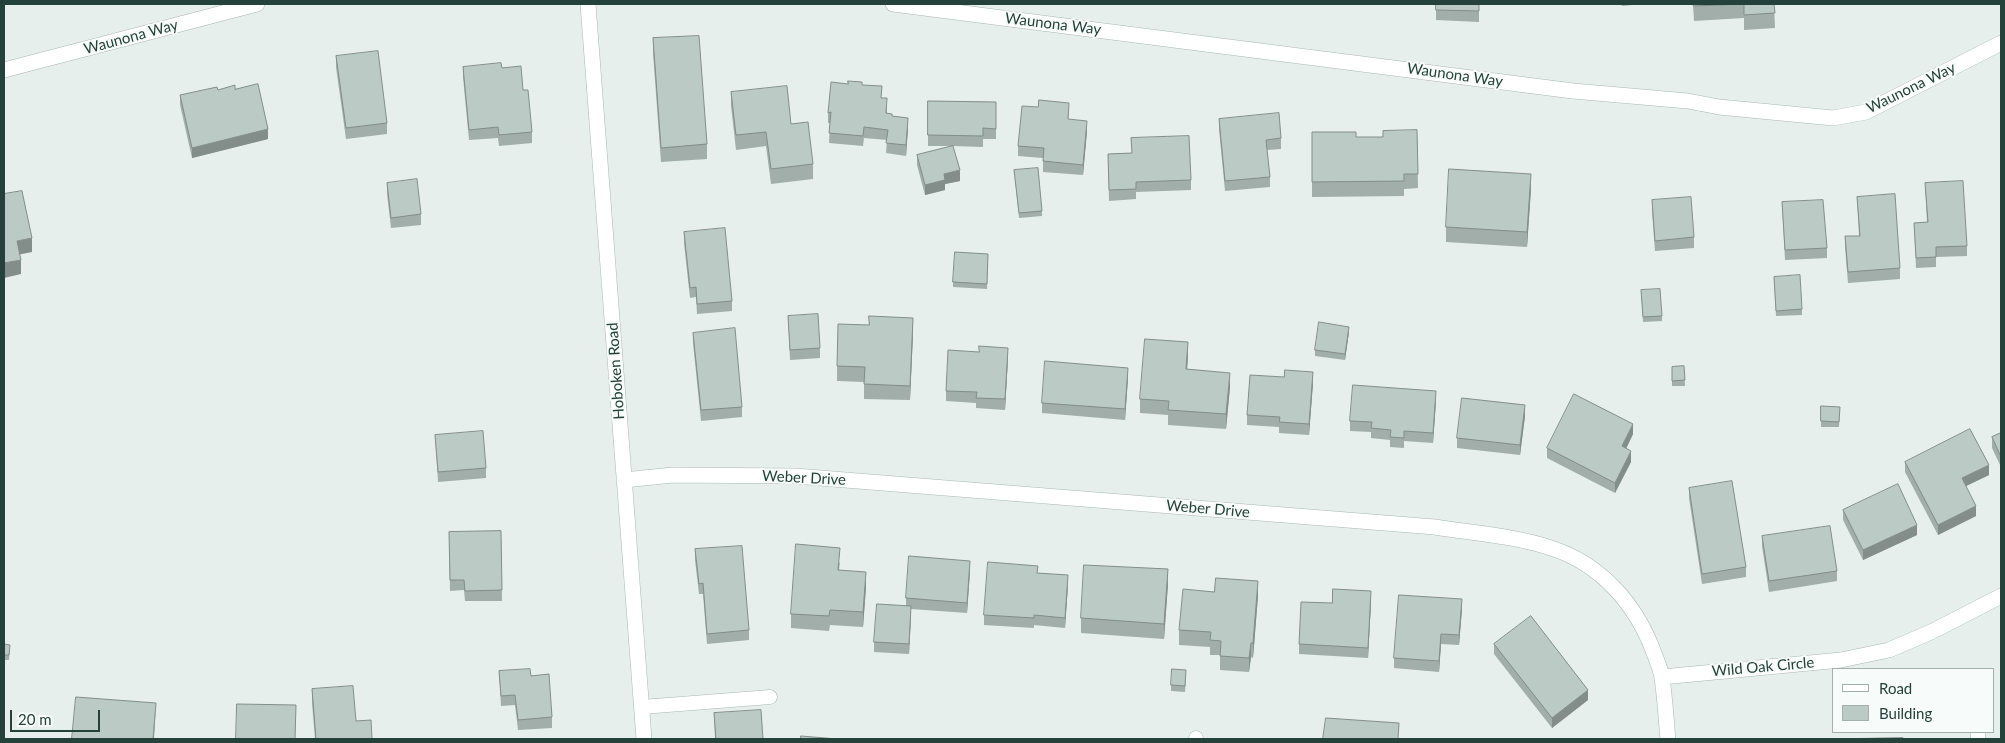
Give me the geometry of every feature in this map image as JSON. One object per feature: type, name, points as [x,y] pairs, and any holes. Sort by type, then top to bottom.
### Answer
[{"type":"street","name":"Waunona Way","points":[[4,70],[257,4]]},
{"type":"street","name":"Hoboken Road","points":[[588,4],[608,246],[644,739]]},
{"type":"street","name":"Waunona Way","points":[[893,4],[1573,91],[1688,101],[1719,107],[1833,118],[1866,112],[2001,43]]},
{"type":"street","name":"Weber Drive","points":[[624,480],[673,475],[795,476],[1435,527],[1528,542],[1551,548],[1573,557],[1594,570],[1612,585],[1628,603],[1641,623],[1662,677],[1668,739]]},
{"type":"street","name":"Wild Oak Circle","points":[[1662,677],[1840,660],[1889,650],[1934,631],[2001,596]]},
{"type":"lane","points":[[642,707],[770,697]]},
{"type":"building","points":[[1436,4],[1479,4],[1479,11],[1436,10]]},
{"type":"building","points":[[1693,4],[1744,4],[1694,6]]},
{"type":"building","points":[[1744,4],[1774,4],[1775,13],[1744,15]]},
{"type":"building","points":[[699,36],[707,144],[661,148],[653,38]]},
{"type":"building","points":[[378,51],[387,123],[346,128],[336,56]]},
{"type":"building","points":[[501,63],[502,68],[521,66],[523,90],[528,90],[532,132],[499,135],[498,127],[469,130],[463,67]]},
{"type":"building","points":[[848,81],[862,82],[862,85],[882,86],[881,98],[887,98],[886,113],[892,114],[892,116],[908,118],[906,145],[886,143],[888,130],[864,127],[863,136],[829,133],[831,112],[828,113],[831,82],[848,84]]},
{"type":"building","points":[[258,84],[268,129],[192,148],[180,95],[217,87],[218,90],[235,85],[235,89]]},
{"type":"building","points":[[787,86],[791,124],[808,122],[813,164],[771,169],[766,132],[736,135],[731,92]]},
{"type":"building","points":[[1039,100],[1069,103],[1068,119],[1087,121],[1083,165],[1043,161],[1044,148],[1018,146],[1022,106],[1038,107]]},
{"type":"building","points":[[928,101],[996,102],[996,129],[983,128],[983,136],[928,135]]},
{"type":"building","points":[[1279,113],[1281,138],[1266,140],[1270,177],[1225,181],[1219,119]]},
{"type":"building","points":[[1417,130],[1418,174],[1404,174],[1404,181],[1312,182],[1312,132],[1356,132],[1356,137],[1383,137],[1383,131]]},
{"type":"building","points":[[1189,136],[1191,180],[1136,182],[1136,189],[1109,190],[1108,154],[1132,153],[1131,138]]},
{"type":"building","points":[[953,146],[960,170],[944,174],[945,180],[925,185],[917,155]]},
{"type":"building","points":[[1038,168],[1042,211],[1019,213],[1014,170]]},
{"type":"building","points":[[1449,169],[1531,174],[1527,232],[1446,227]]},
{"type":"building","points":[[417,179],[421,214],[391,218],[387,183]]},
{"type":"building","points":[[1963,181],[1967,246],[1936,247],[1936,257],[1916,258],[1914,223],[1928,222],[1925,183]]},
{"type":"building","points":[[22,191],[32,238],[17,241],[21,260],[4,263],[4,194]]},
{"type":"building","points":[[1895,194],[1900,268],[1848,272],[1845,236],[1860,236],[1857,197]]},
{"type":"building","points":[[1691,197],[1694,237],[1655,241],[1652,200]]},
{"type":"building","points":[[1823,200],[1827,248],[1785,250],[1782,202]]},
{"type":"building","points":[[725,228],[732,301],[697,304],[696,287],[690,288],[684,232]]},
{"type":"building","points":[[955,252],[988,254],[987,284],[953,282]]},
{"type":"building","points":[[1800,275],[1802,309],[1776,311],[1774,277]]},
{"type":"building","points":[[1660,289],[1662,316],[1643,317],[1641,290]]},
{"type":"building","points":[[818,314],[820,348],[790,350],[788,316]]},
{"type":"building","points":[[869,316],[913,318],[910,386],[864,384],[865,367],[837,366],[838,324],[869,325]]},
{"type":"building","points":[[1319,322],[1349,327],[1345,354],[1315,350]]},
{"type":"building","points":[[735,328],[742,407],[701,410],[693,333]]},
{"type":"building","points":[[1145,339],[1188,342],[1186,369],[1230,373],[1226,414],[1168,410],[1169,401],[1140,399]]},
{"type":"building","points":[[979,346],[1008,348],[1005,399],[976,398],[977,392],[946,391],[948,350],[979,352]]},
{"type":"building","points":[[1045,361],[1128,368],[1125,409],[1042,403]]},
{"type":"building","points":[[1684,366],[1685,380],[1672,381],[1672,367]]},
{"type":"building","points":[[1285,370],[1313,372],[1309,424],[1279,422],[1280,417],[1247,415],[1250,375],[1284,377]]},
{"type":"building","points":[[1353,385],[1436,391],[1433,433],[1404,431],[1404,438],[1390,437],[1391,430],[1371,428],[1372,422],[1350,421]]},
{"type":"building","points":[[1574,394],[1633,424],[1622,446],[1631,451],[1615,483],[1547,448]]},
{"type":"building","points":[[1462,398],[1525,405],[1520,445],[1457,438]]},
{"type":"building","points":[[1821,406],[1840,407],[1839,422],[1821,421]]},
{"type":"building","points":[[1970,429],[1989,465],[1962,478],[1976,506],[1938,525],[1905,462]]},
{"type":"building","points":[[483,431],[486,468],[438,472],[435,435]]},
{"type":"building","points":[[2001,433],[2001,457],[1992,437]]},
{"type":"building","points":[[1732,481],[1746,567],[1702,574],[1689,488]]},
{"type":"building","points":[[1898,484],[1917,525],[1863,550],[1843,510]]},
{"type":"building","points":[[1830,526],[1837,571],[1769,581],[1762,536]]},
{"type":"building","points":[[501,531],[502,590],[465,591],[464,580],[450,580],[449,532]]},
{"type":"building","points":[[796,544],[840,548],[838,570],[866,572],[863,612],[830,610],[829,616],[791,614]]},
{"type":"building","points":[[742,546],[749,630],[707,634],[703,583],[699,584],[695,549]]},
{"type":"building","points":[[909,556],[970,561],[967,603],[906,598]]},
{"type":"building","points":[[988,562],[1038,566],[1037,573],[1068,575],[1065,618],[1034,615],[1034,618],[984,615]]},
{"type":"building","points":[[1084,565],[1168,569],[1164,624],[1081,618]]},
{"type":"building","points":[[1216,578],[1258,581],[1253,643],[1251,643],[1249,658],[1220,656],[1221,641],[1210,640],[1211,632],[1179,630],[1183,589],[1214,592]]},
{"type":"building","points":[[1333,589],[1371,591],[1368,648],[1299,644],[1301,602],[1332,603]]},
{"type":"building","points":[[1399,595],[1462,599],[1459,635],[1441,634],[1439,661],[1394,658]]},
{"type":"building","points":[[877,604],[911,606],[909,644],[874,642]]},
{"type":"building","points":[[1531,616],[1588,690],[1552,718],[1494,644]]},
{"type":"building","points":[[4,644],[10,645],[9,655],[4,655]]},
{"type":"building","points":[[530,669],[531,676],[549,674],[552,717],[518,720],[515,695],[501,696],[499,671]]},
{"type":"building","points":[[1172,669],[1186,670],[1185,686],[1171,685]]},
{"type":"building","points":[[353,686],[356,721],[371,720],[372,739],[316,739],[312,689]]},
{"type":"building","points":[[76,697],[156,703],[153,739],[72,739]]},
{"type":"building","points":[[237,704],[296,705],[295,739],[236,739]]},
{"type":"building","points":[[761,710],[763,739],[716,739],[714,713]]},
{"type":"building","points":[[1326,718],[1399,723],[1398,739],[1323,739]]},
{"type":"building","points":[[801,736],[837,739],[801,739]]},
{"type":"building","points":[[1903,738],[1903,739],[1837,739]]}]
